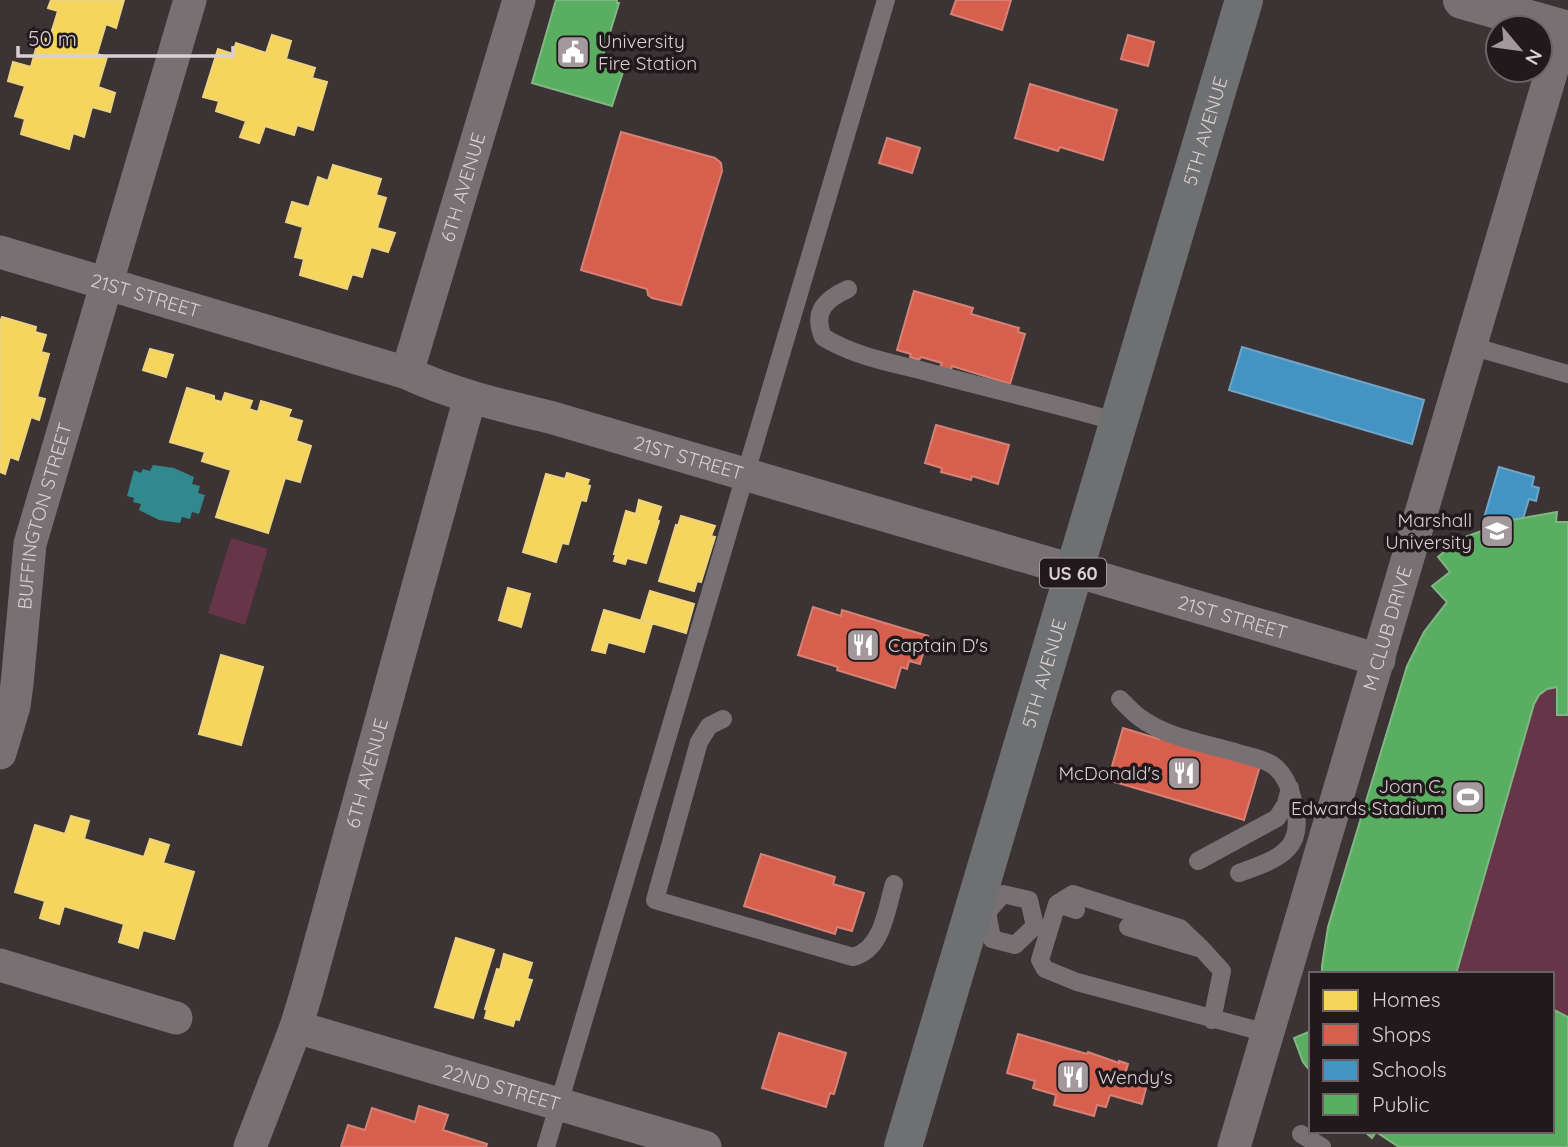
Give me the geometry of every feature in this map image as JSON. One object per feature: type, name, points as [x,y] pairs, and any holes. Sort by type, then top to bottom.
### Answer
[{"type":"main road","name":"5TH AVENUE","points":[[903,1147],[980,910],[1203,115],[1244,0]]},
{"type":"main road","points":[[1462,0],[1566,30]]},
{"type":"street","name":"BUFFINGTON STREET","points":[[0,753],[14,706],[30,544],[190,0]]},
{"type":"street","name":"6TH AVENUE","points":[[407,373],[519,0]]},
{"type":"street","name":"M CLUB DRIVE","points":[[1234,1147],[1566,30]]},
{"type":"street","name":"21ST STREET","points":[[0,253],[407,373],[434,386],[470,397],[554,418],[1379,660]]},
{"type":"street","name":"6TH AVENUE","points":[[250,1147],[296,1027],[470,397]]},
{"type":"street","points":[[0,965],[176,1018]]},
{"type":"street","name":"22ND STREET","points":[[296,1027],[704,1147]]},
{"type":"lane","points":[[546,1147],[886,0]]},
{"type":"lane","points":[[848,289],[831,297],[818,319],[824,337],[838,345],[862,355],[1118,422]]},
{"type":"lane","points":[[1471,345],[1568,374]]},
{"type":"lane","points":[[1120,699],[1156,728],[1270,764],[1280,771],[1290,788],[1299,818],[1295,836],[1288,849],[1277,859],[1238,873]]},
{"type":"lane","points":[[723,719],[709,726],[699,742],[655,900],[853,957],[863,955],[877,939],[894,884]]},
{"type":"lane","points":[[1198,861],[1277,818],[1286,804],[1290,788]]},
{"type":"lane","points":[[1212,1020],[1222,971],[1180,928],[1073,894],[1057,904],[1041,928],[1015,945],[992,939],[980,910],[1003,894],[1029,901],[1041,928],[1040,960],[1045,970],[1077,982],[1212,1020],[1267,1034]]},
{"type":"lane","points":[[1057,904],[1076,910]]},
{"type":"lane","points":[[1128,927],[1202,949]]},
{"type":"lane","points":[[1301,1134],[1322,1147]]},
{"type":"shaded area","name":"Joan C. Edwards Stadium","points":[[1557,512],[1556,522],[1568,522],[1568,1147],[1399,1147],[1378,1133],[1554,1133],[1554,972],[1322,972],[1328,927],[1424,632],[1447,602],[1432,586],[1449,572],[1438,557],[1460,539],[1511,520]]},
{"type":"shaded area","points":[[231,538],[268,549],[245,625],[208,613]]},
{"type":"water","points":[[153,465],[174,468],[194,477],[192,484],[200,486],[198,493],[205,495],[199,514],[192,512],[190,519],[182,517],[180,523],[159,520],[139,510],[141,504],[133,502],[134,498],[127,496],[134,470],[141,473],[143,469],[150,471]]},
{"type":"building: Homes","points":[[51,0],[124,0],[116,28],[106,24],[97,54],[107,57],[98,87],[115,93],[110,112],[92,107],[84,137],[73,133],[69,149],[21,134],[25,119],[15,116],[25,86],[8,81],[13,62],[31,67],[39,37],[49,40],[58,11],[48,8]]},
{"type":"building: Homes","points":[[272,35],[291,41],[286,59],[315,68],[312,78],[327,82],[313,130],[297,125],[294,135],[265,126],[259,143],[240,137],[246,121],[216,111],[219,101],[203,97],[218,49],[233,54],[236,43],[266,53]]},
{"type":"building: Homes","points":[[333,165],[381,179],[376,195],[386,198],[377,228],[395,233],[388,252],[371,247],[362,277],[352,274],[347,289],[300,275],[304,259],[295,257],[303,227],[286,222],[292,202],[309,207],[318,177],[328,181]]},
{"type":"building: Homes","points":[[2,317],[36,327],[35,332],[46,335],[41,352],[49,354],[37,397],[45,399],[39,420],[31,417],[18,460],[10,457],[5,474],[0,472]]},
{"type":"building: Homes","points":[[150,349],[173,355],[166,377],[143,370]]},
{"type":"building: Homes","points":[[187,388],[214,396],[214,400],[222,402],[225,393],[252,401],[249,409],[258,412],[261,401],[291,410],[288,417],[302,421],[296,441],[311,446],[300,482],[285,478],[268,533],[216,517],[231,470],[202,461],[205,452],[170,442]]},
{"type":"building: Homes","points":[[567,473],[589,480],[587,485],[590,486],[586,501],[581,500],[568,544],[562,543],[556,562],[523,552],[546,474],[565,479]]},
{"type":"building: Homes","points":[[639,500],[661,507],[646,563],[627,558],[625,564],[614,561],[626,511],[636,514]]},
{"type":"building: Homes","points":[[681,516],[715,526],[711,536],[715,537],[701,582],[697,581],[694,591],[659,581]]},
{"type":"building: Homes","points":[[508,588],[530,594],[521,627],[499,620]]},
{"type":"building: Homes","points":[[650,591],[694,604],[686,633],[641,620]]},
{"type":"building: Homes","points":[[604,610],[652,624],[644,652],[608,642],[605,653],[592,650]]},
{"type":"building: Homes","points":[[221,655],[263,667],[241,745],[199,734]]},
{"type":"building: Homes","points":[[71,816],[89,821],[84,839],[144,857],[150,839],[169,845],[163,863],[194,872],[174,939],[143,930],[138,948],[119,942],[124,924],[64,906],[59,924],[40,918],[45,901],[15,892],[35,825],[65,834]]},
{"type":"building: Homes","points":[[456,938],[494,950],[473,1018],[435,1007]]},
{"type":"building: Homes","points":[[504,954],[532,963],[527,979],[532,980],[519,1020],[515,1019],[513,1026],[485,1018],[485,1009]]},
{"type":"building: Shops","points":[[956,0],[1011,0],[1002,30],[951,14]]},
{"type":"building: Shops","points":[[1128,35],[1154,42],[1148,66],[1121,59]]},
{"type":"building: Shops","points":[[1030,84],[1117,110],[1103,160],[1060,147],[1058,151],[1015,138]]},
{"type":"building: Shops","points":[[621,132],[715,158],[721,163],[722,171],[681,305],[652,298],[647,289],[581,270]]},
{"type":"building: Shops","points":[[887,138],[920,148],[912,173],[879,163]]},
{"type":"building: Shops","points":[[914,291],[973,308],[971,314],[1019,328],[1018,332],[1025,334],[1010,384],[952,366],[951,370],[940,367],[942,363],[921,357],[919,360],[910,357],[911,354],[897,350]]},
{"type":"building: Shops","points":[[936,425],[1009,445],[998,484],[972,476],[971,480],[941,472],[942,468],[925,463]]},
{"type":"building: Shops","name":"Captain D's","points":[[813,607],[841,616],[842,610],[928,636],[920,664],[909,661],[907,669],[901,667],[895,688],[798,655]]},
{"type":"building: Shops","name":"McDonald's","points":[[1123,728],[1159,739],[1160,736],[1260,766],[1244,820],[1108,780]]},
{"type":"building: Shops","points":[[761,854],[835,877],[833,884],[864,893],[852,931],[837,927],[835,934],[744,906]]},
{"type":"building: Shops","points":[[779,1033],[846,1053],[834,1094],[830,1093],[826,1107],[762,1088]]},
{"type":"building: Shops","name":"Wendy's","points":[[1018,1034],[1128,1064],[1123,1082],[1146,1088],[1142,1104],[1110,1095],[1106,1107],[1097,1105],[1094,1116],[1054,1105],[1056,1095],[1033,1088],[1035,1081],[1007,1073]]},
{"type":"building: Shops","points":[[419,1106],[448,1115],[443,1130],[487,1144],[486,1147],[341,1147],[348,1125],[365,1130],[372,1108],[415,1122]]},
{"type":"building: Schools","points":[[1242,347],[1424,400],[1412,444],[1229,390]]},
{"type":"building: Schools","points":[[1499,467],[1534,477],[1532,486],[1539,488],[1536,501],[1529,499],[1520,528],[1484,518]]},
{"type":"building: Public","name":"University Fire Station","points":[[556,0],[617,0],[619,3],[601,62],[624,69],[612,106],[532,83]]},
{"type":"building: Public","name":"Joan C. Edwards Stadium","points":[[1557,512],[1556,522],[1568,522],[1568,715],[1557,715],[1557,687],[1547,689],[1539,695],[1534,704],[1457,972],[1322,972],[1328,927],[1407,666],[1424,632],[1447,602],[1432,586],[1450,572],[1438,557],[1460,539],[1511,520]]},
{"type":"building: Public","points":[[1554,1010],[1568,1017],[1568,1147],[1399,1147],[1378,1133],[1554,1133]]},
{"type":"building: Public","points":[[1309,1032],[1309,1070],[1303,1062],[1294,1038]]},
{"type":"place","name":"University Fire Station","points":[[573,52]]},
{"type":"place","name":"Marshall University","points":[[1497,531]]},
{"type":"place","name":"Captain D's","points":[[863,645]]},
{"type":"place","name":"McDonald's","points":[[1184,773]]},
{"type":"place","name":"Joan C. Edwards Stadium","points":[[1468,797]]},
{"type":"place","name":"Wendy's","points":[[1073,1077]]}]
